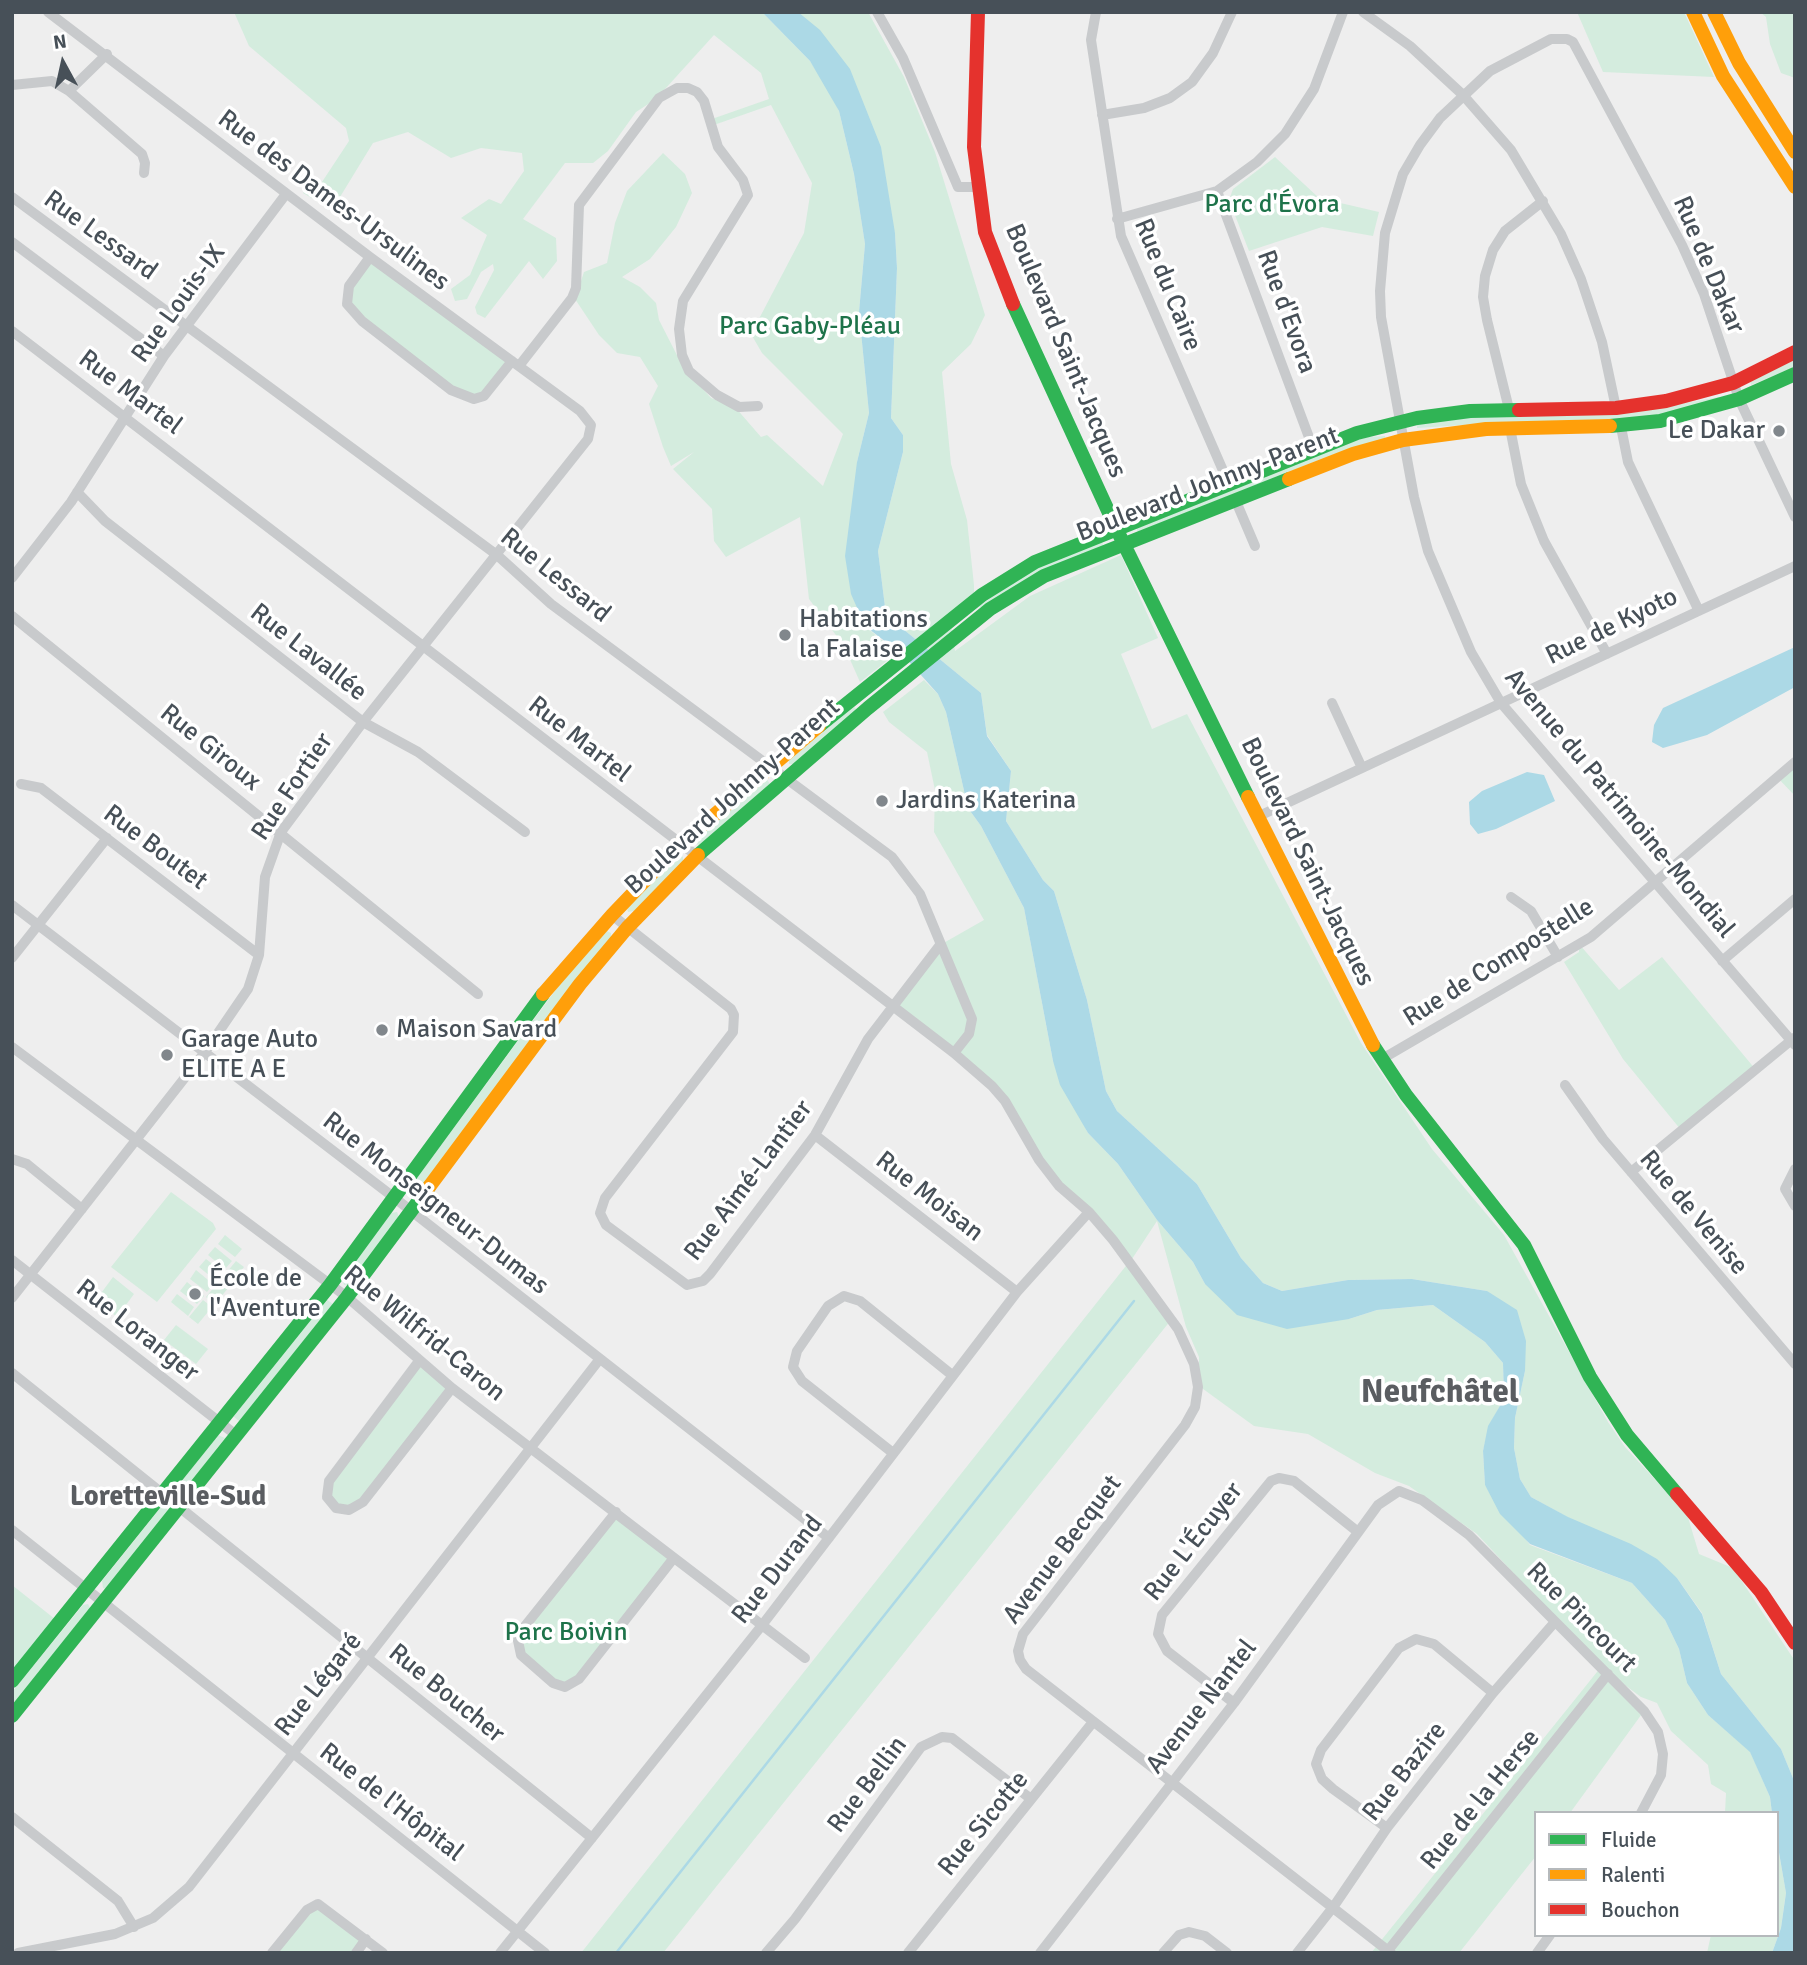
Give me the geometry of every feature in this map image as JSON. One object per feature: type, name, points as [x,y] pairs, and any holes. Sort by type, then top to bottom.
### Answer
[{"type":"main road","name":"Boulevard Saint-Jacques","points":[[978,12],[974,121],[985,232],[997,270],[1116,528],[1353,1009],[1382,1059],[1420,1115],[1514,1230],[1590,1377],[1627,1435],[1761,1592],[1795,1643]]},
{"type":"main road","points":[[1693,12],[1723,76],[1795,187]]},
{"type":"main road","points":[[1714,12],[1739,64],[1795,152]]},
{"type":"main road","name":"Boulevard Johnny-Parent","points":[[12,1681],[88,1590],[330,1285],[396,1199],[534,1005],[612,915],[680,844],[770,766],[982,595],[1035,562],[1312,448],[1400,423],[1440,415],[1509,409],[1616,408],[1666,401],[1733,383],[1795,352]]},
{"type":"main road","name":"Boulevard Johnny-Parent","points":[[12,1716],[347,1297],[580,984],[627,928],[696,857],[869,708],[990,609],[1044,576],[1321,465],[1403,440],[1510,428],[1621,427],[1660,422],[1739,400],[1795,374]]},
{"type":"street","name":"Rue des Dames-Ursulines","points":[[48,12],[107,54],[286,194],[580,411],[591,425]]},
{"type":"street","points":[[877,12],[902,58],[958,187],[979,187]]},
{"type":"street","name":"Rue du Caire","points":[[1096,12],[1091,40],[1117,219],[1126,254],[1228,482]]},
{"type":"street","points":[[1102,115],[1144,108],[1170,98],[1192,82],[1213,53],[1232,12]]},
{"type":"street","points":[[1117,219],[1217,191],[1257,162],[1300,113],[1314,89],[1343,12]]},
{"type":"street","points":[[1363,12],[1410,46],[1463,95],[1511,150],[1543,201],[1581,279],[1602,342],[1616,408]]},
{"type":"street","name":"Avenue du Patrimoine-Mondial","points":[[1567,38],[1551,39],[1490,71],[1440,118],[1403,174],[1385,233],[1381,317],[1403,440],[1428,551],[1465,640],[1501,703],[1794,1041]]},
{"type":"street","name":"Rue de Dakar","points":[[1567,38],[1577,48],[1607,109],[1682,245],[1704,294],[1739,400],[1795,517]]},
{"type":"street","points":[[69,91],[107,54]]},
{"type":"street","points":[[12,85],[52,81],[69,91],[142,154],[144,173]]},
{"type":"street","points":[[370,257],[349,286],[347,304],[354,313],[451,390],[474,399],[484,396],[572,298],[576,288],[579,205],[659,98],[677,88],[688,88],[697,92],[704,101],[718,146],[743,180],[748,195],[683,301],[679,329],[682,355],[689,371],[717,396],[739,407],[758,406]]},
{"type":"street","name":"Rue d'Evora","points":[[1217,191],[1312,448]]},
{"type":"street","name":"Rue Louis-IX","points":[[12,578],[77,492],[164,356],[286,194]]},
{"type":"street","name":"Rue Lessard","points":[[12,197],[498,555],[551,604],[788,777],[892,857],[920,894],[972,1019],[969,1034],[954,1053]]},
{"type":"street","points":[[1509,409],[1487,320],[1483,297],[1485,276],[1493,250],[1506,231],[1543,201]]},
{"type":"street","points":[[12,242],[164,356]]},
{"type":"street","name":"Rue Martel","points":[[12,331],[954,1053],[1005,1101],[1039,1160],[1059,1186],[1088,1212]]},
{"type":"street","name":"Rue Fortier","points":[[12,1298],[205,1052],[248,989],[260,955],[261,898],[270,856],[281,832],[363,722],[588,439],[591,425]]},
{"type":"street","points":[[1621,427],[1628,462],[1698,609]]},
{"type":"street","points":[[1510,428],[1521,484],[1539,530],[1607,654]]},
{"type":"street","name":"Rue Lavallée","points":[[77,492],[105,521],[363,722],[418,752],[525,832]]},
{"type":"street","points":[[1235,499],[1255,546]]},
{"type":"street","name":"Rue de Kyoto","points":[[1257,817],[1795,566]]},
{"type":"street","name":"Rue Giroux","points":[[12,616],[478,994]]},
{"type":"street","points":[[1332,703],[1362,768]]},
{"type":"street","name":"Rue de Compostelle","points":[[1382,1059],[1591,937],[1795,762]]},
{"type":"street","name":"Rue Boutet","points":[[20,784],[41,788],[260,955]]},
{"type":"street","points":[[12,958],[107,838]]},
{"type":"street","points":[[1511,897],[1531,911],[1558,957]]},
{"type":"street","points":[[1722,961],[1795,899]]},
{"type":"street","name":"Rue Monseigneur-Dumas","points":[[12,905],[396,1199],[829,1538]]},
{"type":"street","name":"Rue Aimé-Lantier","points":[[612,915],[731,1009],[735,1028],[605,1198],[600,1213],[606,1225],[680,1283],[696,1284],[710,1273],[815,1135],[868,1039],[940,945]]},
{"type":"street","points":[[1631,1172],[1794,1041]]},
{"type":"street","name":"Rue Wilfrid-Caron","points":[[12,1047],[135,1142],[347,1297],[452,1388],[805,1658]]},
{"type":"street","name":"Rue de Venise","points":[[1565,1085],[1631,1172],[1795,1364]]},
{"type":"street","name":"Rue Moisan","points":[[815,1135],[1017,1292]]},
{"type":"street","points":[[12,1159],[27,1164],[82,1209]]},
{"type":"street","points":[[1795,1169],[1785,1189],[1795,1206]]},
{"type":"street","name":"Rue Durand","points":[[500,1953],[763,1624],[1017,1292],[1088,1212]]},
{"type":"street","name":"Avenue Becquet","points":[[1088,1212],[1130,1262],[1185,1341],[1198,1387],[1195,1407],[1185,1425],[1019,1643],[1018,1651],[1026,1670],[1334,1906],[1389,1952]]},
{"type":"street","name":"Rue Loranger","points":[[12,1260],[236,1435]]},
{"type":"street","points":[[893,1453],[802,1381],[793,1367],[797,1351],[828,1306],[844,1296],[860,1301],[953,1375]]},
{"type":"street","name":"Rue Légaré","points":[[18,1953],[92,1940],[134,1927],[153,1918],[189,1887],[599,1360]]},
{"type":"street","points":[[419,1361],[329,1481],[327,1497],[336,1508],[349,1510],[363,1502],[452,1388]]},
{"type":"street","name":"Rue Boucher","points":[[12,1373],[592,1838]]},
{"type":"street","name":"Rue L'Écuyer","points":[[1234,1703],[1167,1650],[1158,1634],[1162,1615],[1271,1481],[1279,1478],[1294,1481],[1358,1532]]},
{"type":"street","name":"Avenue Nantel","points":[[1040,1953],[1170,1782],[1234,1703],[1378,1505],[1399,1491]]},
{"type":"street","name":"Rue Pincourt","points":[[1399,1491],[1422,1500],[1469,1535],[1644,1712],[1658,1732],[1661,1775],[1642,1811]]},
{"type":"street","points":[[616,1512],[517,1636],[522,1656],[553,1683],[565,1687],[579,1679],[673,1559]]},
{"type":"street","name":"Rue de l'Hôpital","points":[[12,1530],[545,1953]]},
{"type":"street","name":"Rue Bazire","points":[[1297,1953],[1334,1906],[1387,1828],[1493,1693],[1554,1623]]},
{"type":"street","points":[[1387,1828],[1333,1789],[1322,1779],[1316,1764],[1321,1750],[1399,1647],[1416,1639],[1434,1644],[1493,1693]]},
{"type":"street","name":"Rue de la Herse","points":[[1389,1952],[1608,1674]]},
{"type":"street","name":"Rue Sicotte","points":[[908,1953],[1093,1722]]},
{"type":"street","name":"Rue Bellin","points":[[766,1953],[796,1919],[921,1746],[932,1740],[952,1738],[1031,1800]]},
{"type":"street","points":[[12,1818],[118,1901],[134,1927]]},
{"type":"street","points":[[272,1953],[307,1910],[318,1903],[383,1953]]},
{"type":"street","points":[[1163,1953],[1179,1935],[1189,1932],[1205,1937],[1227,1953]]},
{"type":"street","points":[[1537,1953],[1549,1937]]},
{"type":"street","points":[[356,1953],[366,1939]]},
{"type":"green space","name":"Parc Gaby-Pléau","points":[[234,12],[762,12],[810,61],[827,86],[839,111],[854,174],[865,244],[859,312],[869,413],[857,462],[865,626],[897,653],[860,682],[844,646],[809,599],[800,517],[726,557],[714,541],[712,509],[673,469],[694,452],[671,466],[663,447],[649,404],[658,386],[640,357],[617,353],[599,335],[575,299],[584,272],[607,263],[615,223],[627,191],[663,153],[685,174],[692,193],[676,227],[650,259],[622,277],[640,287],[656,303],[659,320],[683,367],[711,398],[735,407],[761,437],[767,435],[823,486],[843,434],[762,353],[751,334],[804,233],[812,183],[771,105],[711,126],[709,120],[769,99],[761,73],[714,35],[656,99],[636,112],[608,151],[593,163],[565,163],[523,219],[556,238],[557,261],[543,279],[529,261],[485,318],[477,314],[475,307],[494,270],[493,264],[481,272],[467,299],[455,301],[451,289],[470,275],[487,235],[461,218],[489,199],[501,204],[524,171],[522,153],[481,148],[451,158],[408,132],[373,143],[332,210],[303,193],[310,184],[320,185],[349,141],[346,128],[249,46]]},
{"type":"green space","points":[[798,12],[868,12],[904,77],[935,152],[985,315],[971,344],[942,372],[951,464],[967,520],[974,585],[974,598],[950,617],[955,651],[1030,596],[1121,555],[1158,638],[1121,654],[1152,729],[1187,714],[1361,1043],[1432,1149],[1504,1235],[1608,1422],[1625,1447],[1687,1514],[1699,1554],[1733,1568],[1795,1661],[1795,1783],[1781,1749],[1721,1674],[1702,1613],[1677,1578],[1531,1497],[1520,1479],[1514,1448],[1515,1418],[1525,1371],[1487,1291],[1412,1279],[1348,1280],[1282,1291],[1263,1283],[1241,1258],[1197,1184],[1117,1111],[1106,1091],[1087,1000],[1054,891],[1043,880],[1006,821],[1011,771],[987,735],[981,693],[886,615],[878,551],[903,452],[903,435],[891,418],[897,268],[895,233]]},
{"type":"green space","points":[[1577,12],[1684,12],[1714,77],[1603,72]]},
{"type":"green space","points":[[1760,12],[1795,12],[1795,78],[1781,73],[1770,44],[1766,17]]},
{"type":"green space","name":"Parc d'Évora","points":[[1275,157],[1319,198],[1379,212],[1373,236],[1322,227],[1249,251],[1229,200],[1233,189]]},
{"type":"green space","points":[[370,257],[512,361],[486,393],[464,395],[354,313],[349,286]]},
{"type":"green space","points":[[1795,358],[1795,367],[1751,385],[1750,381]]},
{"type":"green space","points":[[1719,397],[1720,400],[1657,417],[1574,423],[1512,422],[1417,428],[1417,424],[1479,416],[1652,409]]},
{"type":"green space","points":[[1385,436],[1385,439],[1329,456],[1138,532],[1136,527],[1309,455],[1368,437]]},
{"type":"green space","points":[[1102,541],[1103,545],[1031,576],[982,609],[979,606],[1032,570]]},
{"type":"green space","points":[[924,680],[938,694],[946,712],[968,808],[981,826],[1024,908],[1053,1061],[1088,1133],[1118,1164],[1157,1220],[1193,1262],[1205,1284],[1349,1319],[1377,1310],[1433,1305],[1485,1342],[1503,1363],[1504,1399],[1489,1426],[1483,1451],[1485,1485],[1530,1545],[1632,1583],[1665,1620],[1679,1649],[1687,1683],[1708,1715],[1750,1751],[1770,1797],[1772,1811],[1725,1811],[1726,1793],[1711,1784],[1708,1765],[1671,1731],[1657,1703],[1641,1697],[1606,1671],[1644,1711],[1571,1811],[1534,1811],[1534,1859],[1459,1953],[1371,1953],[1601,1667],[1477,1534],[1409,1486],[1375,1473],[1308,1434],[1254,1426],[1199,1386],[1199,1357],[1186,1327],[1157,1221],[1130,1262],[1171,1320],[663,1953],[581,1953],[1129,1262],[1059,1186],[1005,1101],[892,1005],[940,945],[984,920],[934,832],[935,790],[927,752],[889,722],[883,712]]},
{"type":"green space","points":[[854,707],[858,711],[794,764],[789,764],[789,759]]},
{"type":"green space","points":[[1795,766],[1795,796],[1777,777]]},
{"type":"green space","points":[[766,778],[770,784],[700,845],[695,844],[695,839]]},
{"type":"green space","points":[[680,855],[683,862],[634,911],[628,912],[627,908]]},
{"type":"green space","points":[[607,931],[611,933],[611,938],[414,1196],[409,1197],[408,1190],[563,980]]},
{"type":"green space","points":[[1579,944],[1619,990],[1662,957],[1756,1070],[1681,1130],[1623,1059],[1564,962],[1579,952]]},
{"type":"green space","points":[[171,1192],[213,1223],[216,1229],[157,1302],[111,1267]]},
{"type":"green space","points":[[397,1212],[399,1217],[349,1284],[344,1285],[342,1279],[391,1213]]},
{"type":"green space","points":[[225,1235],[242,1249],[235,1257],[218,1244]]},
{"type":"green space","points":[[215,1247],[232,1261],[225,1269],[208,1255]]},
{"type":"green space","points":[[206,1259],[223,1272],[216,1281],[199,1267]]},
{"type":"green space","points":[[236,1261],[244,1267],[230,1285],[222,1278]]},
{"type":"green space","points":[[196,1270],[213,1284],[207,1292],[190,1279]]},
{"type":"green space","points":[[113,1277],[134,1294],[117,1317],[96,1300]]},
{"type":"green space","points":[[220,1280],[229,1287],[215,1304],[206,1297]]},
{"type":"green space","points":[[187,1282],[204,1296],[197,1304],[180,1291]]},
{"type":"green space","points":[[177,1294],[194,1307],[188,1316],[171,1302]]},
{"type":"green space","points":[[326,1299],[333,1304],[239,1421],[233,1416]]},
{"type":"green space","points":[[203,1300],[212,1307],[198,1324],[189,1317]]},
{"type":"green space","points":[[176,1325],[208,1349],[196,1364],[164,1340]]},
{"type":"green space","points":[[419,1361],[452,1388],[356,1507],[331,1503],[329,1481]]},
{"type":"green space","points":[[218,1435],[225,1438],[183,1492],[178,1492],[177,1487]]},
{"type":"green space","points":[[166,1506],[168,1512],[106,1589],[103,1588],[102,1581],[161,1507]]},
{"type":"green space","name":"Parc Boivin","points":[[616,1512],[673,1559],[579,1679],[565,1687],[521,1655],[517,1636]]},
{"type":"green space","points":[[12,1585],[60,1623],[12,1681]]},
{"type":"green space","points":[[88,1604],[90,1608],[12,1705],[12,1692],[83,1605]]},
{"type":"green space","points":[[1779,1853],[1786,1893],[1779,1934]]},
{"type":"green space","points":[[312,1906],[366,1939],[356,1953],[272,1953]]},
{"type":"green space","points":[[1711,1937],[1778,1937],[1772,1953],[1707,1953]]},
{"type":"water","points":[[762,12],[798,12],[820,30],[850,69],[881,147],[895,233],[897,268],[891,418],[903,435],[903,452],[878,551],[886,615],[981,693],[987,736],[1011,771],[1006,821],[1043,880],[1054,891],[1087,1000],[1106,1091],[1117,1111],[1197,1184],[1241,1258],[1263,1283],[1282,1291],[1348,1280],[1412,1279],[1487,1291],[1517,1310],[1526,1341],[1525,1371],[1515,1418],[1514,1448],[1520,1479],[1531,1497],[1568,1517],[1631,1544],[1657,1559],[1677,1578],[1702,1614],[1721,1674],[1781,1749],[1795,1783],[1795,1953],[1772,1953],[1779,1937],[1786,1893],[1779,1853],[1779,1811],[1772,1811],[1770,1797],[1750,1752],[1708,1715],[1687,1683],[1679,1649],[1665,1620],[1632,1583],[1530,1544],[1500,1514],[1485,1485],[1483,1451],[1488,1426],[1504,1399],[1503,1363],[1485,1342],[1433,1305],[1377,1310],[1349,1319],[1287,1329],[1237,1315],[1205,1284],[1193,1262],[1157,1220],[1118,1164],[1088,1133],[1060,1085],[1024,908],[981,826],[968,808],[946,712],[938,694],[903,655],[865,626],[851,594],[845,556],[857,462],[869,413],[859,312],[865,244],[854,174],[839,111],[810,61]]},
{"type":"water","points":[[1795,647],[1795,687],[1707,735],[1663,748],[1652,742],[1654,725],[1663,708]]},
{"type":"water","points":[[1527,772],[1544,775],[1555,801],[1496,829],[1478,834],[1470,824],[1469,802],[1482,791]]},
{"type":"waterway","points":[[616,1953],[1134,1301]]},
{"type":"traffic: fast","points":[[1013,304],[1116,528],[1248,797]]},
{"type":"traffic: fast","points":[[1610,426],[1660,421],[1739,399],[1795,374]]},
{"type":"traffic: fast","points":[[819,726],[982,595],[1035,562],[1357,433],[1417,418],[1470,411],[1519,410]]},
{"type":"traffic: fast","points":[[698,855],[868,708],[990,609],[1044,576],[1289,479]]},
{"type":"traffic: fast","points":[[12,1681],[330,1285],[543,994]]},
{"type":"traffic: fast","points":[[1373,1045],[1406,1095],[1524,1245],[1590,1377],[1627,1435],[1677,1494]]},
{"type":"traffic: fast","points":[[12,1716],[347,1297],[429,1187]]},
{"type":"traffic: slow","points":[[1693,12],[1723,76],[1795,187]]},
{"type":"traffic: slow","points":[[1714,12],[1739,63],[1795,152]]},
{"type":"traffic: slow","points":[[1289,479],[1353,454],[1403,440],[1486,429],[1610,426]]},
{"type":"traffic: slow","points":[[543,994],[612,915],[680,844],[819,726]]},
{"type":"traffic: slow","points":[[1248,797],[1373,1045]]},
{"type":"traffic: slow","points":[[429,1187],[580,984],[627,928],[698,855]]},
{"type":"traffic: jam","points":[[978,12],[974,147],[985,232],[1013,304]]},
{"type":"traffic: jam","points":[[1519,410],[1616,408],[1666,401],[1733,383],[1795,352]]},
{"type":"traffic: jam","points":[[1677,1494],[1761,1592],[1795,1643]]},
{"type":"place","name":"Le Dakar","points":[[1779,431]]},
{"type":"place","name":"Habitations la Falaise","points":[[785,635]]},
{"type":"place","name":"Jardins Katerina","points":[[882,801]]},
{"type":"place","name":"Maison Savard","points":[[382,1030]]},
{"type":"place","name":"Garage Auto ELITE A E","points":[[167,1055]]},
{"type":"place","name":"École de l'Aventure","points":[[195,1294]]},
{"type":"district","name":"Neufchâtel","points":[[1440,1393]]},
{"type":"district","name":"Loretteville-Sud","points":[[168,1498]]}]
